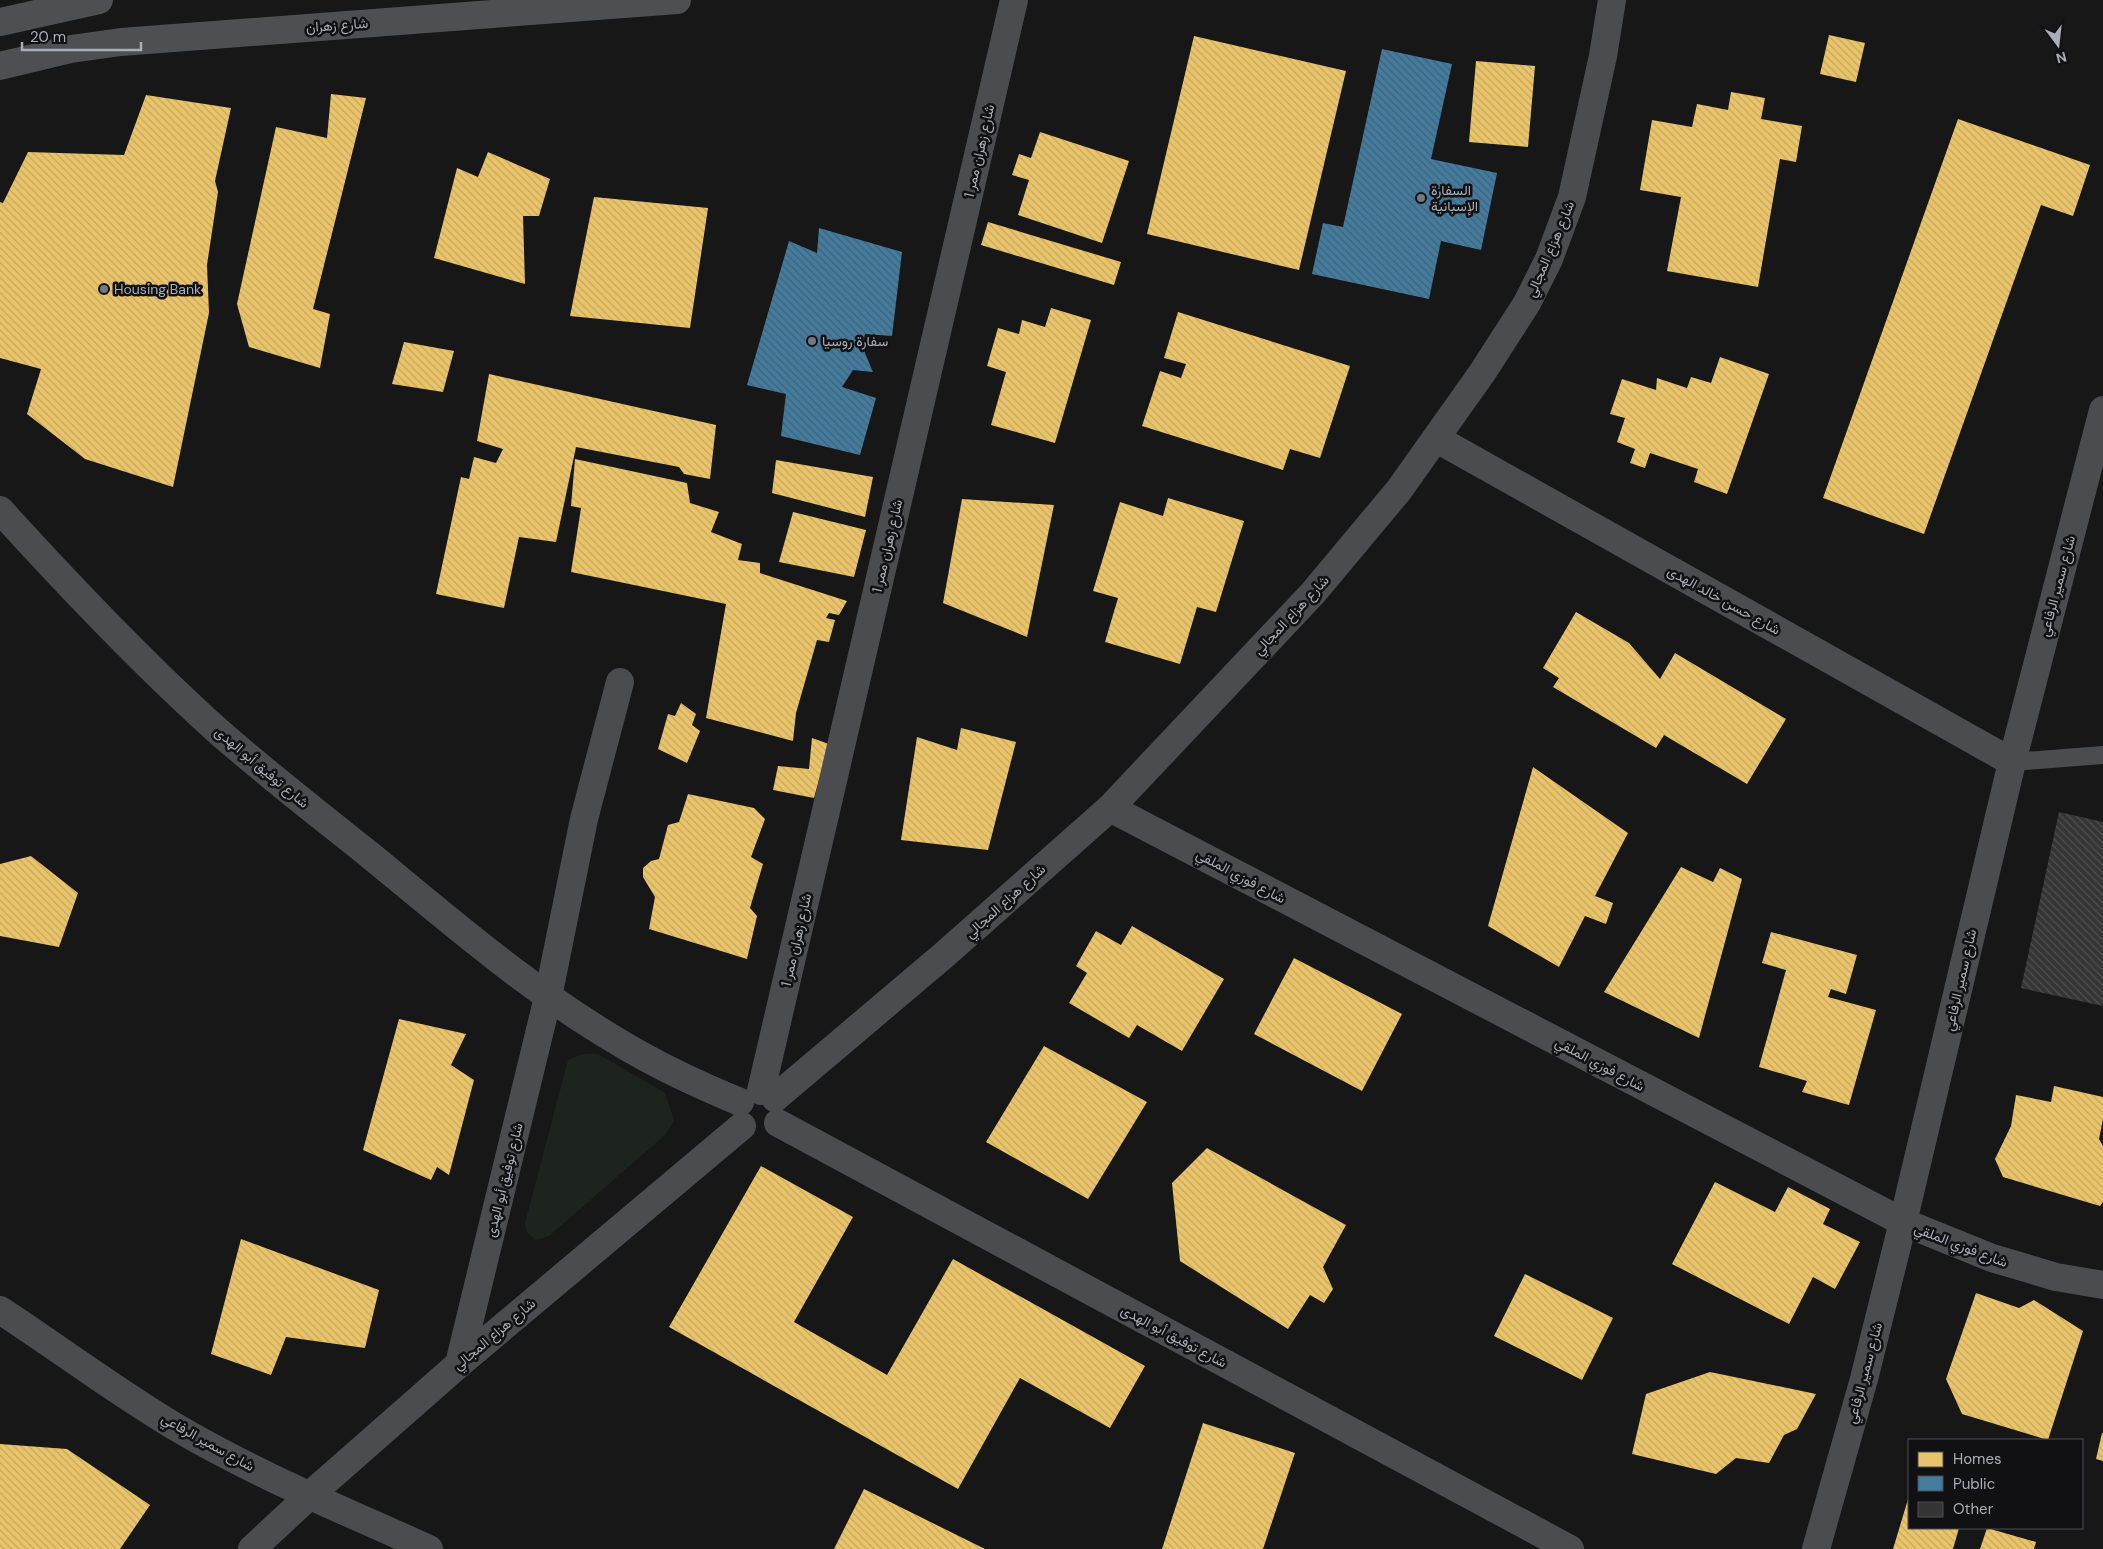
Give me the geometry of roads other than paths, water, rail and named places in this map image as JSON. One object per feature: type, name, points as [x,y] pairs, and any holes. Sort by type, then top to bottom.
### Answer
[{"type":"main road","points":[[1,20],[99,0]]},
{"type":"main road","name":"شارع زهران","points":[[0,66],[71,49],[121,42],[677,0]]},
{"type":"street","name":"شارع زهران ممر 1","points":[[759,1108],[1014,0]]},
{"type":"street","name":"شارع هزاع المجالي","points":[[252,1549],[310,1495],[459,1364],[759,1108],[944,955],[1110,808],[1313,593],[1399,490],[1436,439],[1482,373],[1526,304],[1549,259],[1572,197],[1603,56],[1612,0]]},
{"type":"street","name":"شارع سمير الرفاعي","points":[[1816,1549],[1864,1379],[2012,762],[2103,410]]},
{"type":"street","name":"شارع حسن خالد الهدى","points":[[1436,439],[2012,762]]},
{"type":"street","name":"شارع توفيق أبو الهدى","points":[[0,510],[71,588],[141,658],[220,732],[469,937],[548,997],[622,1045],[700,1085],[759,1108],[1570,1549]]},
{"type":"street","name":"شارع توفيق أبو الهدى","points":[[459,1364],[548,997],[584,819],[620,682]]},
{"type":"street","name":"شارع فوزي الملقي","points":[[1110,808],[1903,1222],[1992,1258],[2056,1277],[2103,1285]]},
{"type":"street","name":"شارع سمير الرفاعي","points":[[0,1310],[173,1426],[310,1495],[429,1549]]},
{"type":"lane","points":[[2012,762],[2103,755]]},
{"type":"place","name":"السفارة الإسبانية","points":[[1421,198]]},
{"type":"place","name":"Housing Bank","points":[[104,289]]},
{"type":"place","name":"سفارة روسيا","points":[[812,341]]}]
